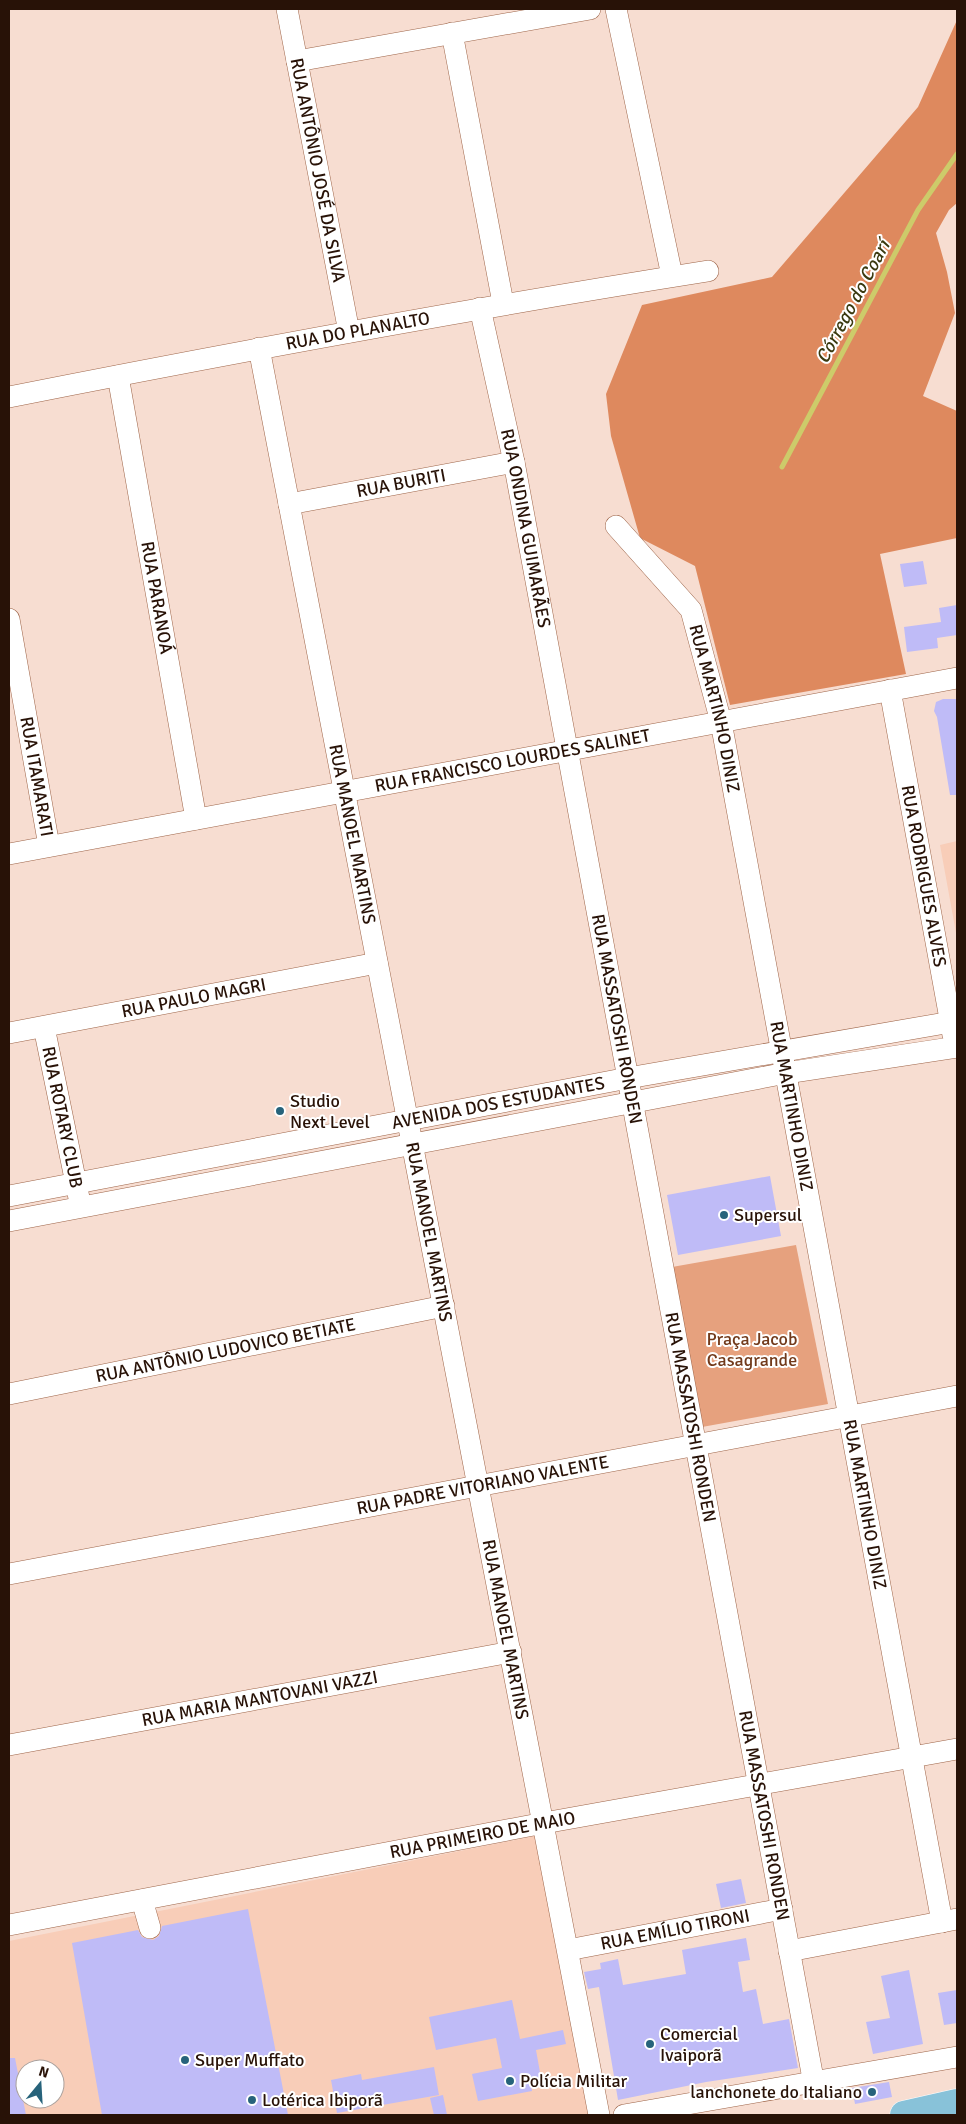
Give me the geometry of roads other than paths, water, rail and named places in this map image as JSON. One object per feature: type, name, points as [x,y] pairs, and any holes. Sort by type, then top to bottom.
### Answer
[{"type":"main road","points":[[904,2115],[957,2103]]},
{"type":"street","name":"RUA ANTÔNIO JOSÉ DA SILVA","points":[[287,9],[349,332]]},
{"type":"street","points":[[297,61],[590,9]]},
{"type":"street","points":[[616,9],[672,276]]},
{"type":"street","points":[[452,33],[504,303]]},
{"type":"street","name":"RUA DO PLANALTO","points":[[9,397],[504,303],[708,271]]},
{"type":"street","name":"RUA ONDINA GUIMARÃES","points":[[480,308],[514,462],[567,750]]},
{"type":"street","name":"RUA MANOEL MARTINS","points":[[259,348],[599,2115]]},
{"type":"street","name":"RUA PARANOÁ","points":[[118,376],[196,819]]},
{"type":"street","name":"RUA BURITI","points":[[289,504],[514,462]]},
{"type":"street","name":"RUA MARTINHO DINIZ","points":[[616,526],[691,610],[720,722],[912,1757],[950,1921]]},
{"type":"street","name":"RUA ITAMARATI","points":[[9,619],[49,846]]},
{"type":"street","name":"RUA FRANCISCO LOURDES SALINET","points":[[9,854],[957,678]]},
{"type":"street","name":"RUA RODRIGUES ALVES","points":[[890,690],[954,1021],[956,1052]]},
{"type":"street","name":"RUA MASSATOSHI RONDEN","points":[[567,750],[694,1445],[814,2084]]},
{"type":"street","name":"RUA PAULO MAGRI","points":[[9,1033],[377,963]]},
{"type":"street","name":"AVENIDA DOS ESTUDANTES","points":[[9,1196],[76,1185],[628,1078],[954,1021]]},
{"type":"street","name":"RUA ROTARY CLUB","points":[[44,1027],[81,1208]]},
{"type":"street","name":"AVENIDA DOS ESTUDANTES","points":[[9,1221],[786,1073],[956,1052]]},
{"type":"street","points":[[246,1152],[250,1175]]},
{"type":"street","name":"RUA ANTÔNIO LUDOVICO BETIATE","points":[[9,1394],[444,1306]]},
{"type":"street","name":"RUA PADRE VITORIANO VALENTE","points":[[9,1574],[957,1396]]},
{"type":"street","name":"RUA MARIA MANTOVANI VAZZI","points":[[9,1745],[511,1652]]},
{"type":"street","name":"RUA PRIMEIRO DE MAIO","points":[[9,1925],[544,1823],[957,1749]]},
{"type":"street","points":[[142,1900],[150,1928]]},
{"type":"street","name":"RUA EMÍLIO TIRONI","points":[[568,1950],[782,1910]]},
{"type":"street","points":[[789,1951],[950,1921]]},
{"type":"street","points":[[624,2115],[814,2084],[957,2057]]},
{"type":"waterway","name":"Córrego do Coarí","points":[[782,467],[918,210],[957,154]]},
{"type":"place","name":"Studio Next Level","points":[[280,1111]]},
{"type":"place","name":"Supersul","points":[[724,1215]]},
{"type":"place","name":"Comercial Ivaiporã","points":[[650,2044]]},
{"type":"place","name":"Super Muffato","points":[[185,2060]]},
{"type":"place","name":"Polícia Militar","points":[[510,2081]]},
{"type":"place","name":"lanchonete do Italiano","points":[[872,2092]]},
{"type":"place","name":"Lotérica Ibiporã","points":[[252,2100]]},
{"type":"park label","name":"Praça Jacob Casagrande","points":[[752,1349]]}]
